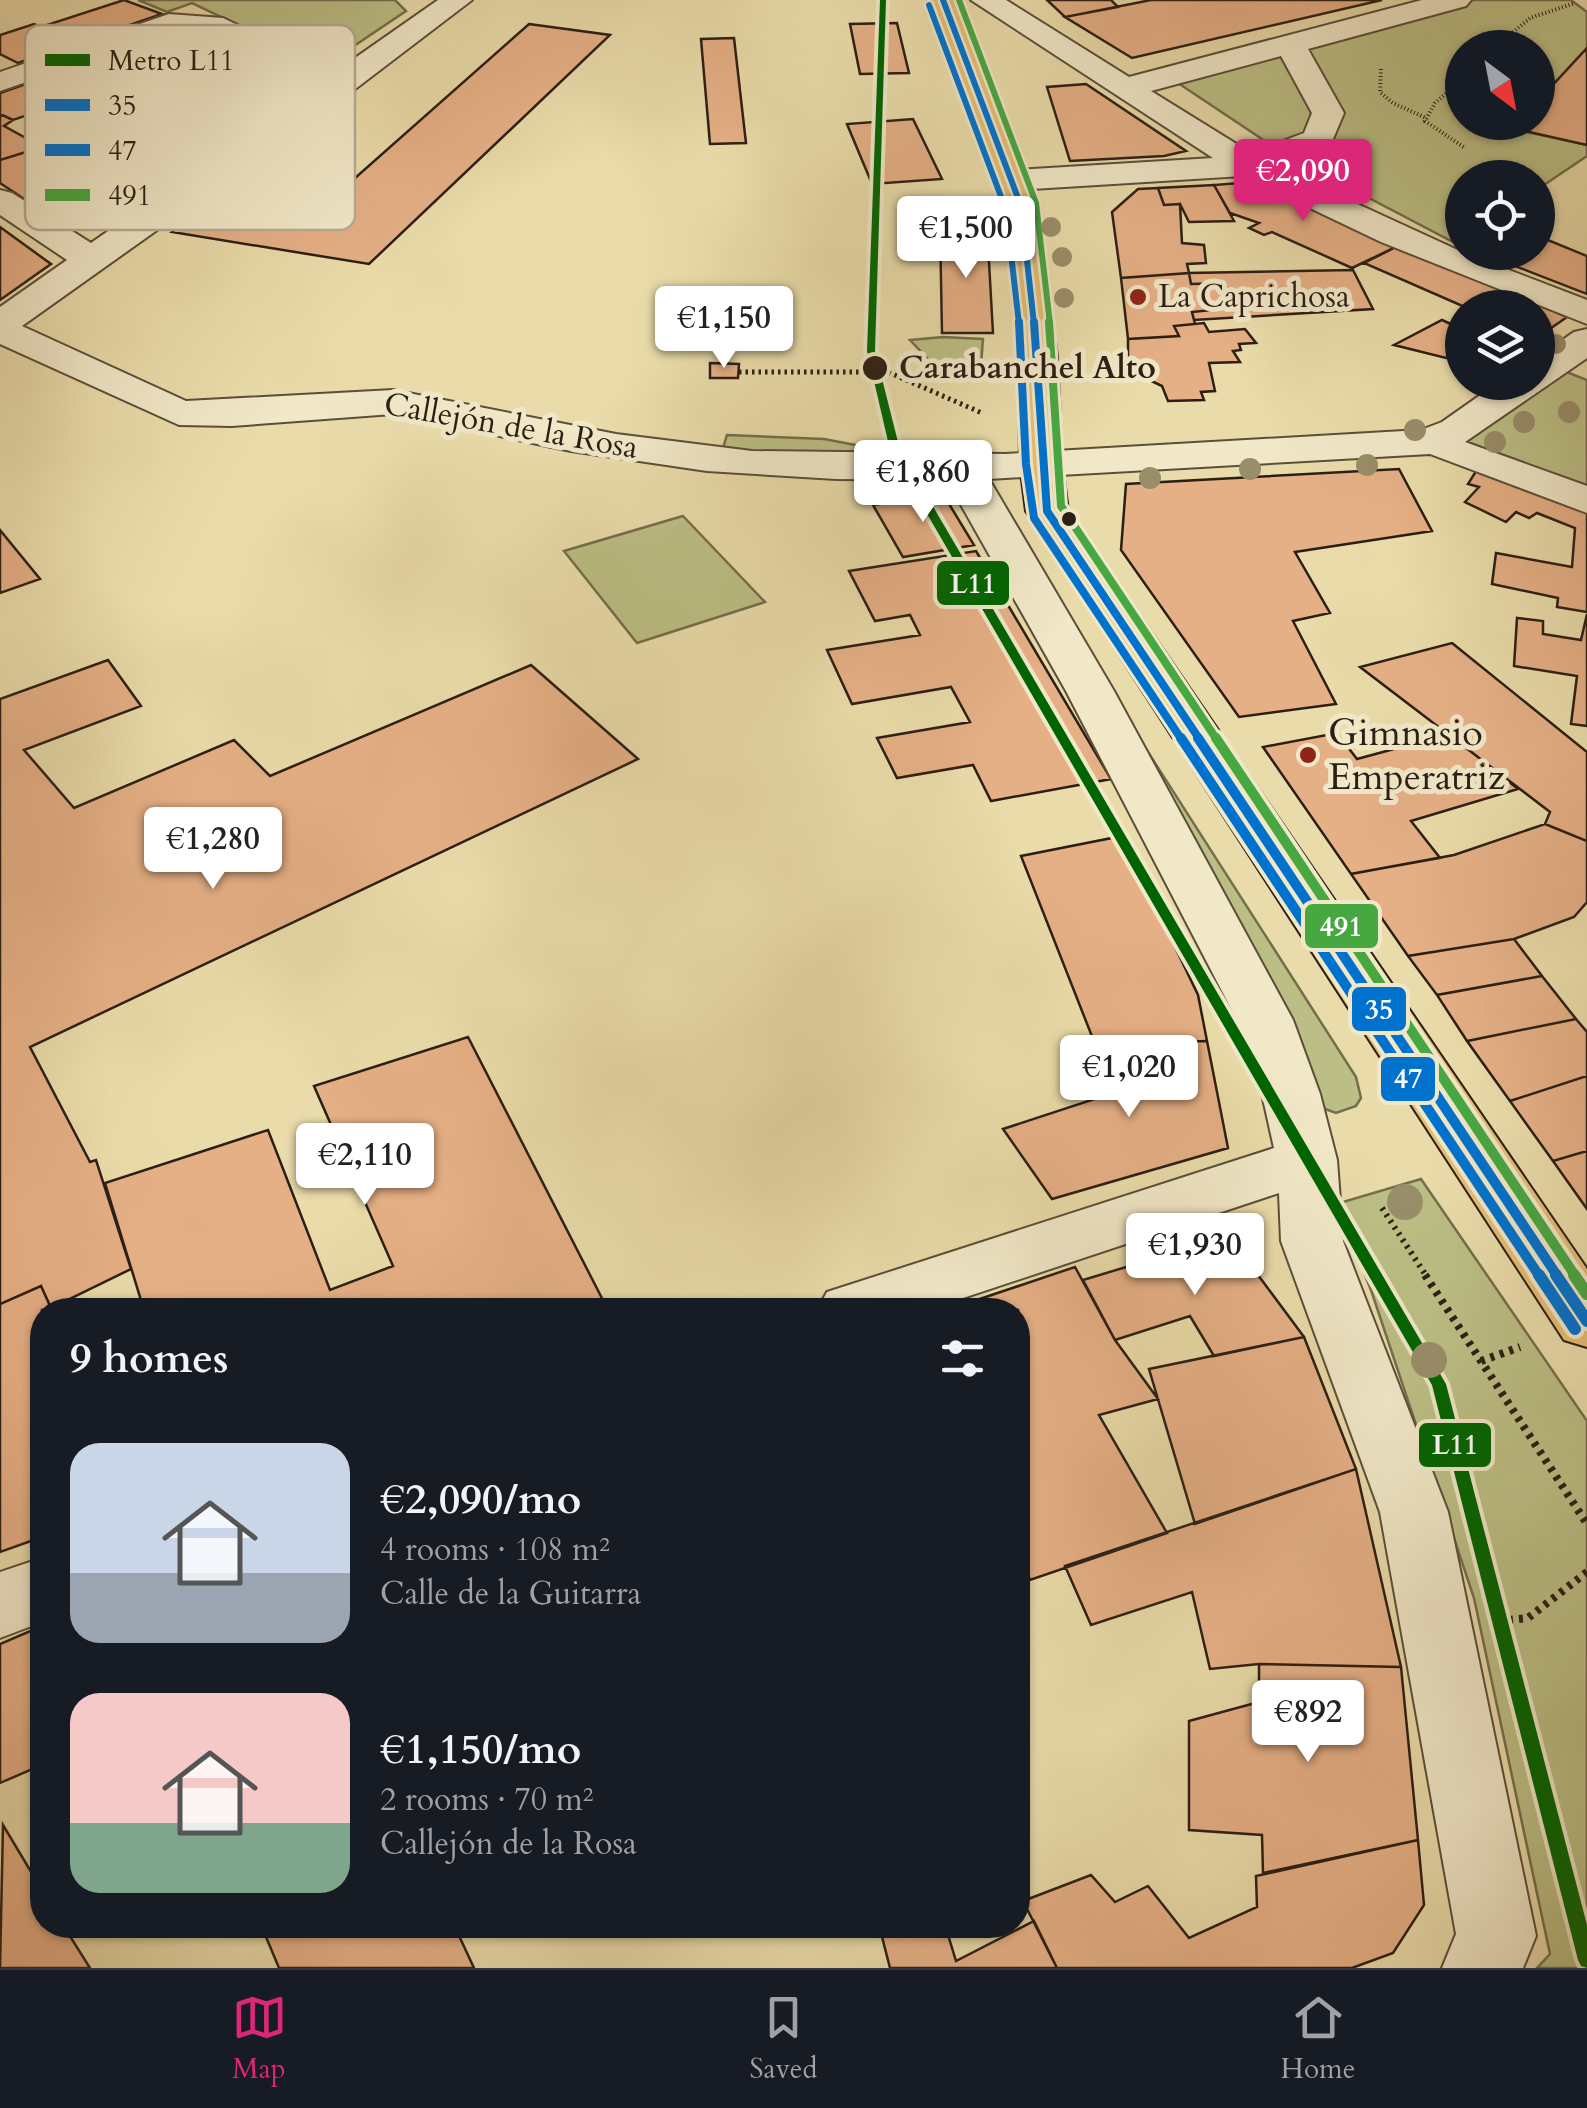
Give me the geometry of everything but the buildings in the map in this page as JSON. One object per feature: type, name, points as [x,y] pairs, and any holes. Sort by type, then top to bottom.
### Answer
[{"type":"main road","points":[[943,0],[1022,206],[1038,357],[1041,464],[1047,511],[1587,1321]]},
{"type":"street","points":[[355,74],[457,0]]},
{"type":"street","points":[[986,0],[1248,166],[1394,234],[1587,313]]},
{"type":"street","points":[[1124,88],[1456,0]]},
{"type":"street","points":[[163,25],[214,25]]},
{"type":"street","points":[[1014,180],[1248,166],[1318,139],[1328,113],[1290,44]]},
{"type":"street","points":[[0,82],[25,73]]},
{"type":"street","points":[[0,200],[25,216]]},
{"type":"street","points":[[46,230],[92,260]]},
{"type":"street","points":[[0,327],[135,230]]},
{"type":"street","name":"Callejón de la Rosa","points":[[0,327],[179,412],[208,416],[362,401],[393,402],[682,456],[839,467],[1041,464],[1427,442],[1456,431],[1500,400]]},
{"type":"street","points":[[1555,362],[1587,340]]},
{"type":"street","points":[[1447,449],[1587,500]]},
{"type":"street","points":[[962,466],[976,500],[1090,691],[1265,1020],[1291,1094],[1307,1160],[1312,1240],[1414,1512],[1489,1952]]},
{"type":"street","points":[[886,1298],[1307,1160]]},
{"type":"street","points":[[0,1605],[30,1594]]},
{"type":"path","points":[[1510,30],[1543,9],[1575,3]]},
{"type":"path","points":[[1388,57],[1381,66],[1380,92],[1393,103],[1426,118],[1442,136],[1466,148]]},
{"type":"path","points":[[1426,118],[1445,93]]},
{"type":"path","points":[[738,372],[888,372],[990,416]]},
{"type":"path","points":[[1373,1194],[1587,1524]]},
{"type":"path","points":[[1481,1362],[1531,1343]]},
{"type":"path","points":[[1496,1621],[1528,1618],[1587,1572]]},
{"type":"green space","points":[[138,0],[395,0],[406,11],[355,45],[355,25],[238,25],[192,3],[167,12]]},
{"type":"green space","points":[[1456,0],[1571,0],[1587,12],[1587,48],[1555,83],[1555,30],[1445,30],[1445,140],[1555,138],[1587,145],[1587,156],[1555,178],[1555,160],[1445,160],[1445,238],[1283,153],[1169,77]]},
{"type":"green space","points":[[983,339],[980,378],[948,380],[910,340]]},
{"type":"green space","points":[[1564,371],[1587,380],[1587,500],[1447,449],[1520,400],[1555,400],[1555,377]]},
{"type":"green space","points":[[727,435],[824,439],[887,451],[883,464],[723,448]]},
{"type":"green space","points":[[683,516],[765,602],[637,643],[564,551]]},
{"type":"green space","points":[[1123,713],[1356,1077],[1361,1098],[1356,1106],[1336,1113],[1325,1109],[1113,717]]},
{"type":"green space","points":[[1421,1179],[1587,1421],[1587,1968],[1537,1968],[1550,1954],[1474,1598],[1371,1290],[1336,1204]]},
{"type":"metro line","name":"L11","points":[[883,0],[871,351],[895,450],[1439,1384],[1587,1960]]},
{"type":"transit line","name":"35","points":[[943,0],[1021,206],[1038,357],[1041,464],[1047,511],[1587,1321]]},
{"type":"transit line","name":"491","points":[[959,0],[1036,203],[1053,355],[1061,506],[1587,1294]]},
{"type":"transit line","name":"47","points":[[929,5],[1006,210],[1023,358],[1026,464],[1034,518],[1575,1329]]},
{"type":"place","name":"La Caprichosa","points":[[1138,297]]},
{"type":"place","name":"Carabanchel Alto","points":[[875,368]]},
{"type":"place","name":"Gimnasio Emperatriz","points":[[1308,755]]}]
